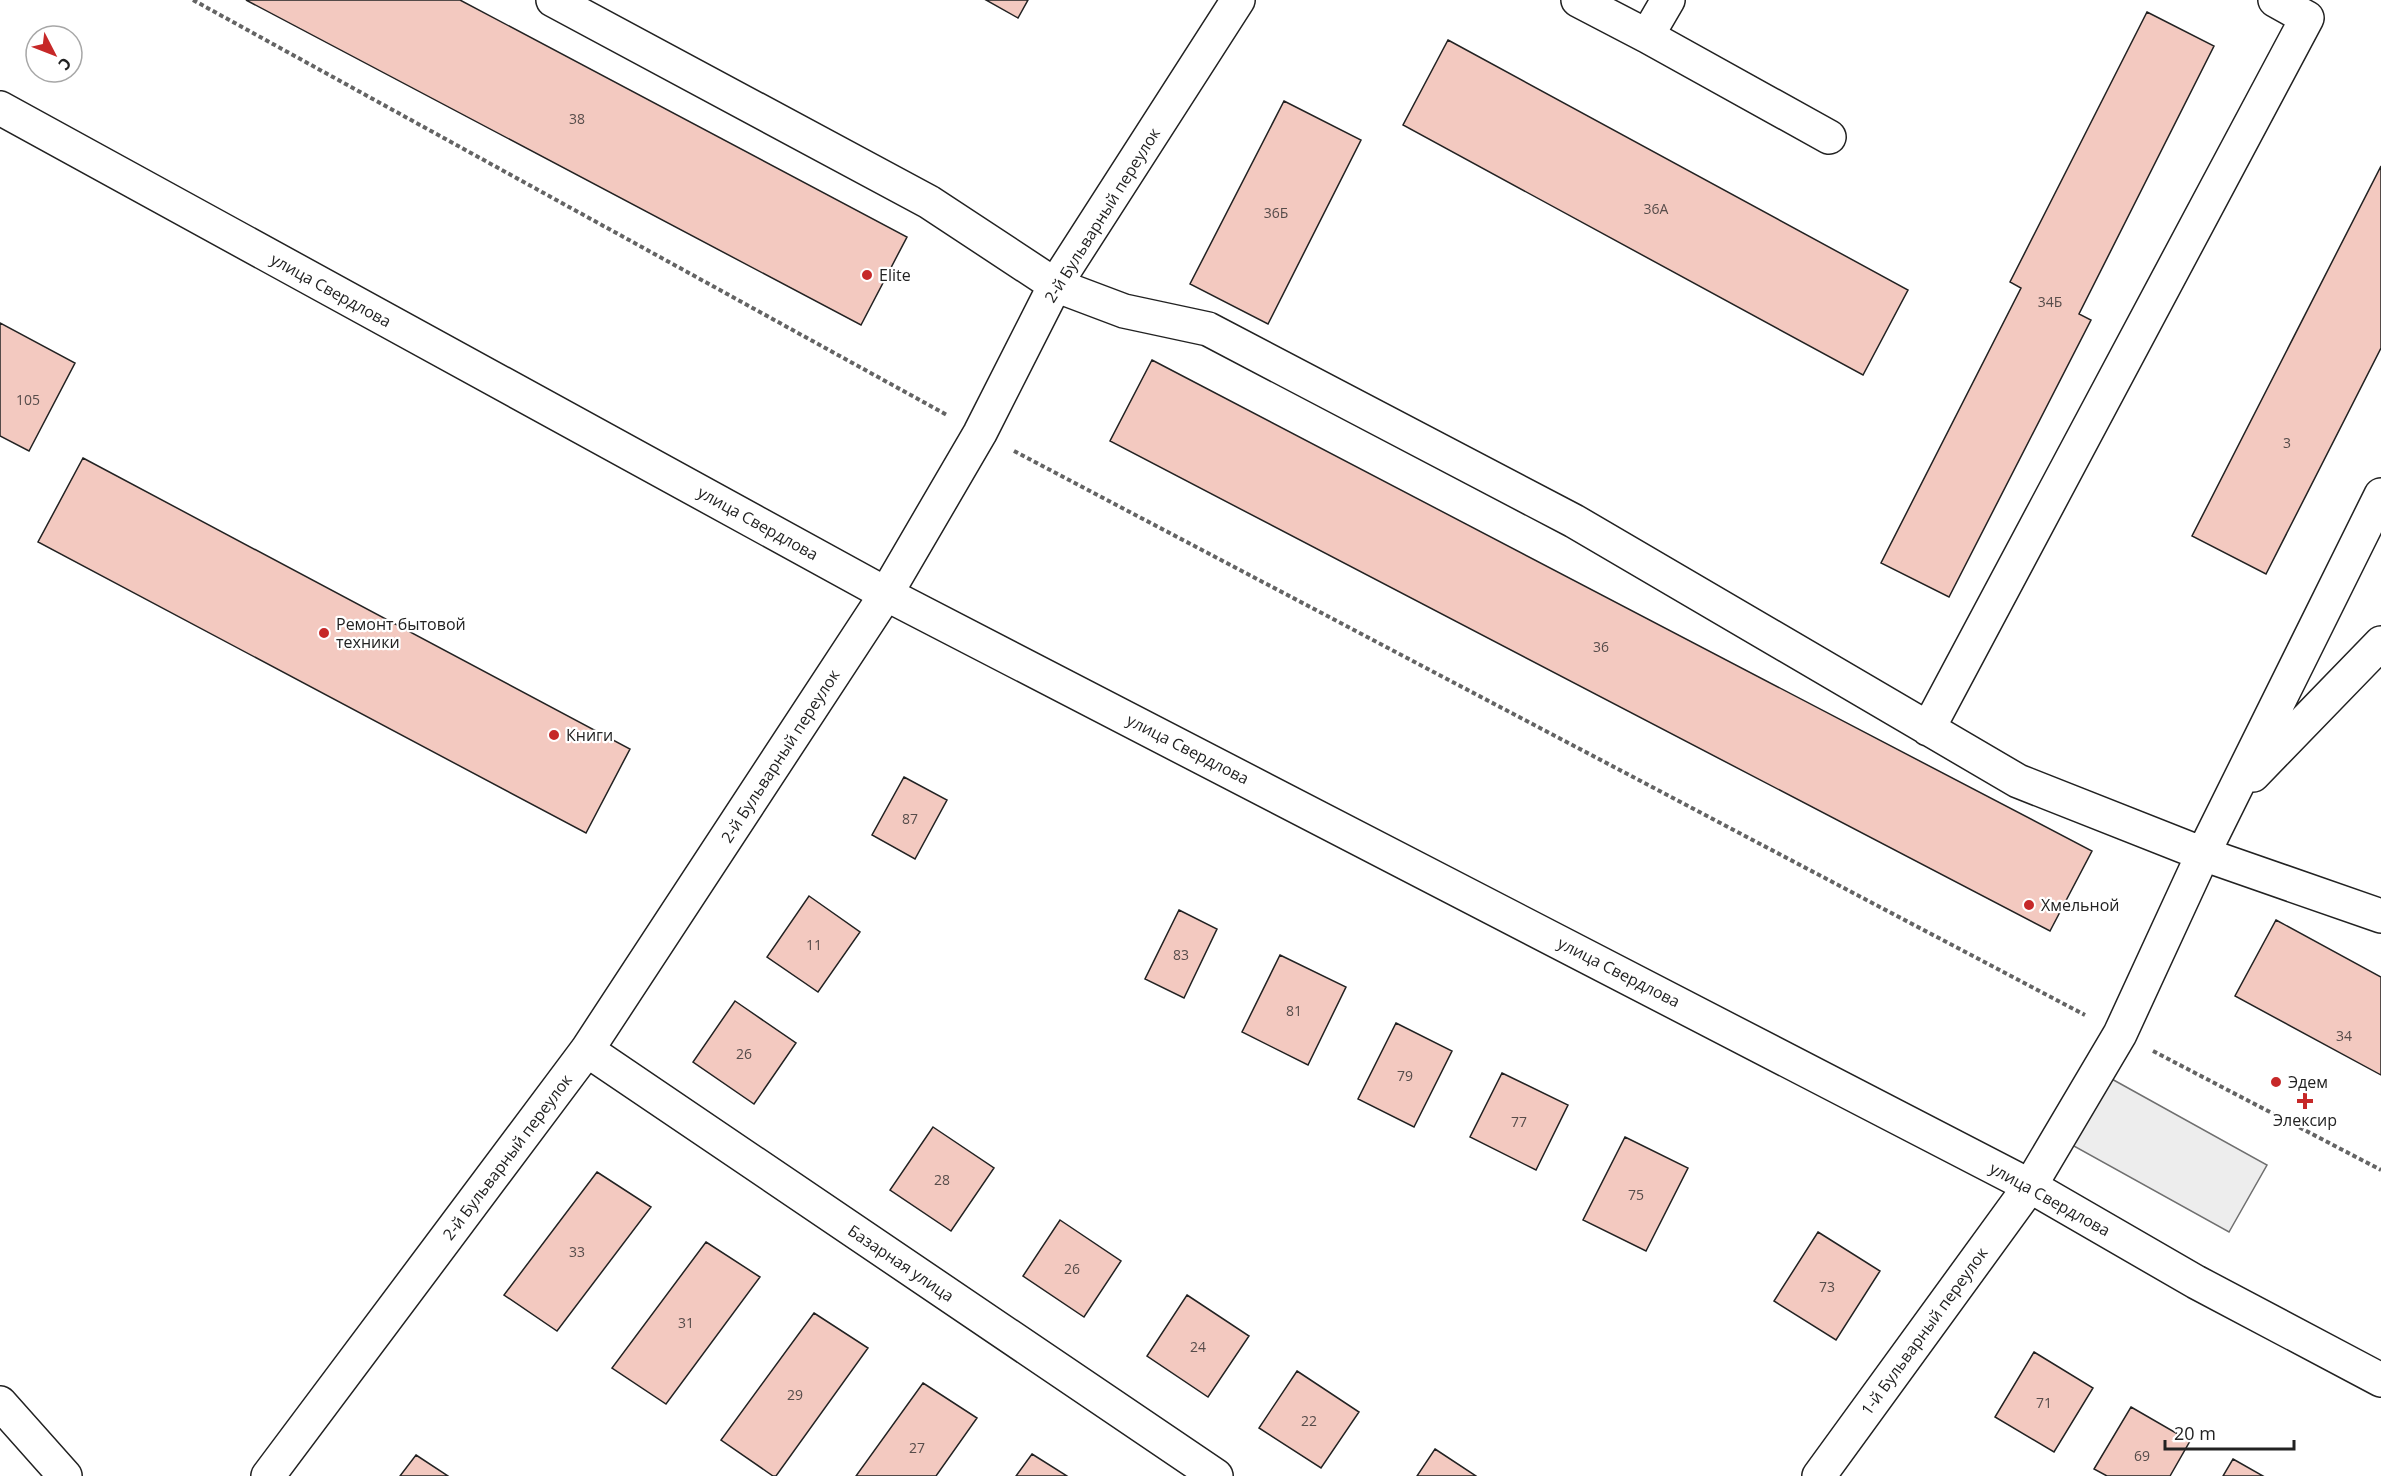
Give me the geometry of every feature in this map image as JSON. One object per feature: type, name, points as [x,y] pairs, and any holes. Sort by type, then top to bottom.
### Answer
[{"type":"street","points":[[553,0],[929,202],[1055,285],[1124,311],[1208,329],[1574,521],[2018,781],[2203,854],[2381,916]]},
{"type":"street","name":"2-й Бульварный переулок","points":[[268,1476],[587,1050],[886,594],[980,433],[1055,285],[1238,0]]},
{"type":"street","points":[[1578,0],[1829,137]]},
{"type":"street","points":[[1647,36],[1668,0]]},
{"type":"street","points":[[1928,729],[2307,18],[2275,0]]},
{"type":"street","name":"улица Свердлова","points":[[0,108],[886,594],[2030,1186],[2196,1282],[2381,1380]]},
{"type":"street","name":"1-й Бульварный переулок","points":[[1819,1476],[2030,1186],[2120,1034],[2230,798],[2381,495]]},
{"type":"street","points":[[2230,798],[2381,643]]},
{"type":"street","name":"Базарная улица","points":[[587,1050],[1216,1476]]},
{"type":"street","points":[[0,1403],[65,1476]]},
{"type":"path","points":[[193,0],[980,433],[2381,1170]]},
{"type":"shaded area","points":[[2110,1078],[2267,1165],[2229,1232],[2072,1145]]},
{"type":"building","points":[[246,0],[460,0],[907,237],[861,325]]},
{"type":"building","points":[[986,0],[1028,0],[1018,18]]},
{"type":"building","points":[[2147,12],[2214,46],[2079,314],[2091,320],[1949,597],[1881,563],[2021,288],[2010,282]]},
{"type":"building","points":[[1448,40],[1908,290],[1863,375],[1403,125]]},
{"type":"building","points":[[1284,101],[1361,140],[1268,324],[1190,284]]},
{"type":"building","points":[[2381,166],[2381,348],[2266,574],[2192,536]]},
{"type":"building","points":[[0,323],[75,363],[29,451],[0,436]]},
{"type":"building","points":[[1152,360],[2092,851],[2050,931],[1110,441]]},
{"type":"building","points":[[83,458],[630,749],[586,833],[38,542]]},
{"type":"building","points":[[904,777],[947,800],[915,859],[872,835]]},
{"type":"building","points":[[809,896],[860,932],[818,992],[767,957]]},
{"type":"building","points":[[1179,910],[1217,929],[1184,998],[1145,979]]},
{"type":"building","points":[[2276,920],[2381,977],[2381,1075],[2235,996]]},
{"type":"building","points":[[1280,955],[1346,987],[1308,1065],[1242,1032]]},
{"type":"building","points":[[735,1001],[796,1043],[754,1104],[693,1062]]},
{"type":"building","points":[[1396,1023],[1452,1051],[1414,1127],[1358,1099]]},
{"type":"building","points":[[1502,1073],[1568,1105],[1536,1170],[1470,1137]]},
{"type":"building","points":[[933,1127],[994,1168],[951,1231],[890,1190]]},
{"type":"building","points":[[1625,1137],[1688,1168],[1646,1251],[1583,1220]]},
{"type":"building","points":[[597,1172],[651,1207],[557,1331],[504,1295]]},
{"type":"building","points":[[1060,1220],[1121,1261],[1084,1317],[1023,1276]]},
{"type":"building","points":[[1818,1232],[1880,1271],[1836,1340],[1774,1301]]},
{"type":"building","points":[[706,1242],[760,1277],[666,1404],[612,1368]]},
{"type":"building","points":[[1187,1295],[1249,1336],[1208,1397],[1147,1356]]},
{"type":"building","points":[[814,1313],[868,1348],[776,1476],[773,1476],[721,1440]]},
{"type":"building","points":[[2034,1352],[2093,1388],[2054,1452],[1995,1417]]},
{"type":"building","points":[[1297,1371],[1359,1412],[1321,1468],[1259,1428]]},
{"type":"building","points":[[923,1383],[977,1418],[936,1476],[856,1476]]},
{"type":"building","points":[[2131,1407],[2190,1441],[2170,1476],[2107,1476],[2094,1469]]},
{"type":"building","points":[[1435,1449],[1476,1476],[1417,1476]]},
{"type":"building","points":[[1032,1454],[1067,1476],[1016,1476]]},
{"type":"building","points":[[416,1455],[448,1476],[400,1476]]},
{"type":"building","points":[[2233,1459],[2263,1476],[2223,1476]]},
{"type":"place","name":"Elite","points":[[867,275]]},
{"type":"place","name":"Ремонт бытовой техники","points":[[324,633]]},
{"type":"place","name":"Книги","points":[[554,735]]},
{"type":"place","name":"Хмельной","points":[[2029,905]]},
{"type":"place","name":"Эдем","points":[[2276,1082]]},
{"type":"place","name":"Элексир","points":[[2305,1101]]}]
